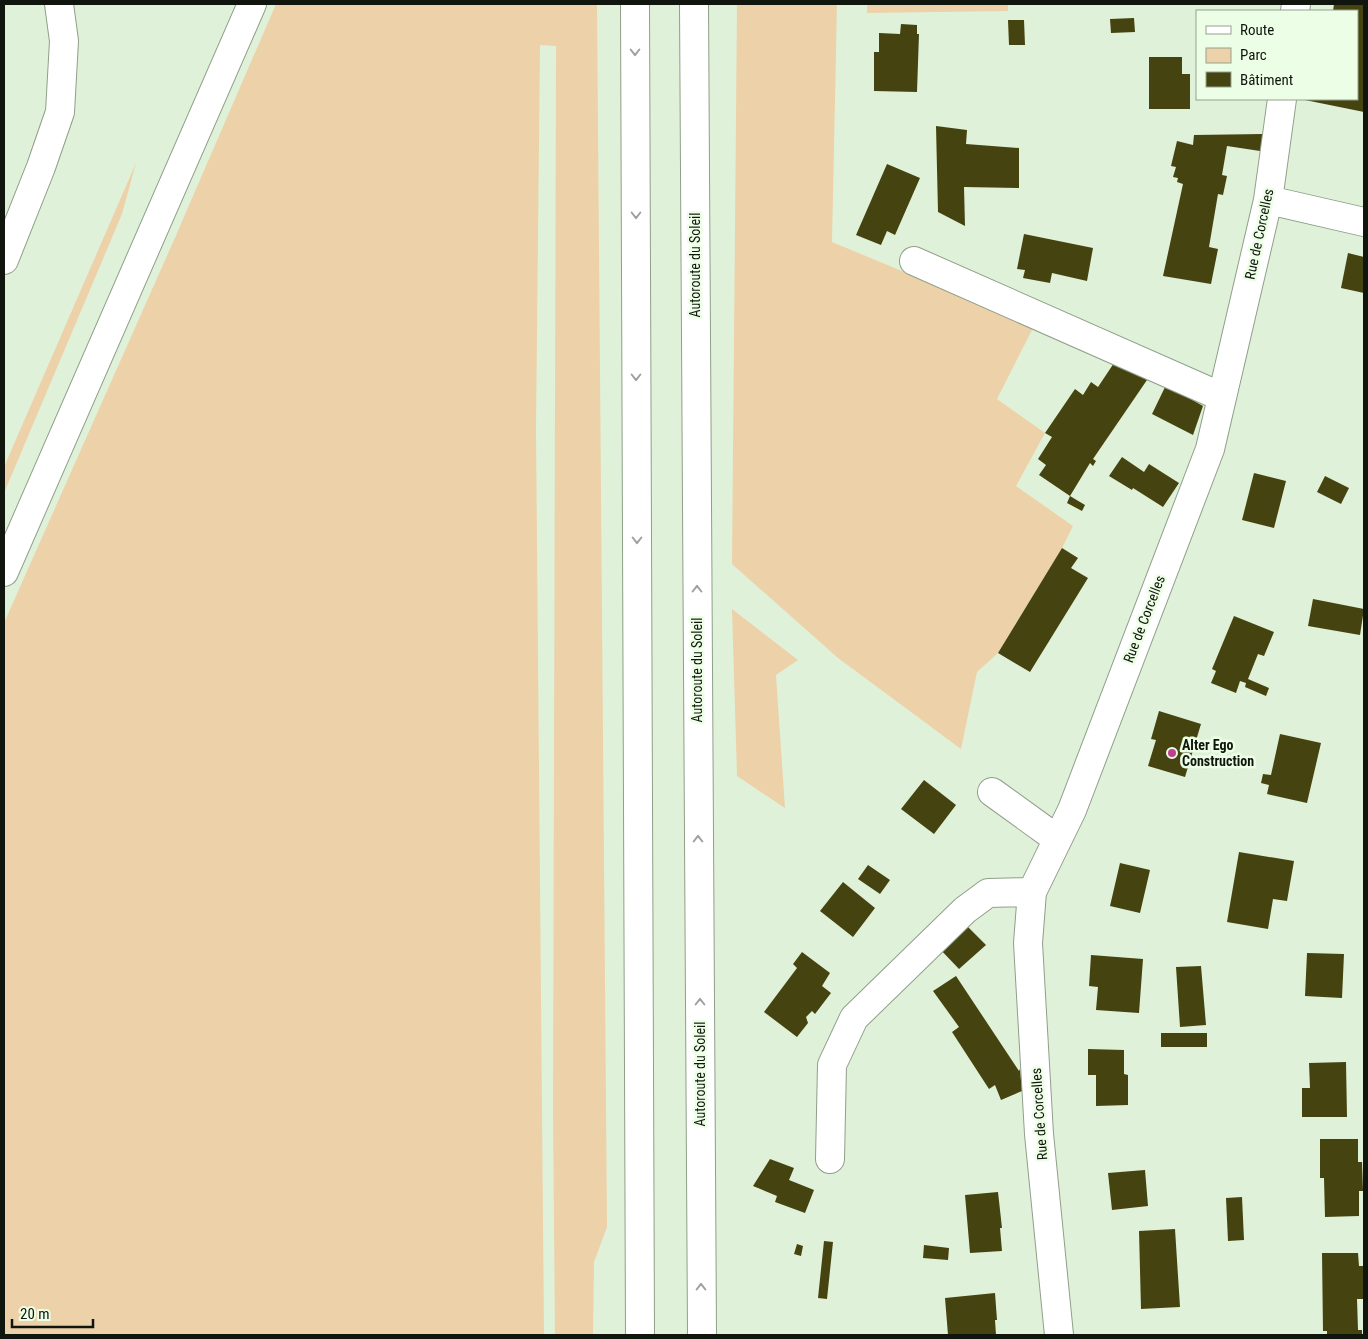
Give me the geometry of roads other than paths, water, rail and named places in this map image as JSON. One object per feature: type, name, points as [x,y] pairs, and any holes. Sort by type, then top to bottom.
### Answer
[{"type":"main road","points":[[4,260],[32,191],[60,112],[64,41],[59,4]]},
{"type":"main road","points":[[4,572],[252,4]]},
{"type":"main road","points":[[635,4],[640,1335]]},
{"type":"main road","name":"Autoroute du Soleil","points":[[694,4],[702,1335]]},
{"type":"main road","name":"Rue de Corcelles","points":[[1059,1335],[1038,1124],[1028,943],[1032,892],[1075,801],[1210,449],[1268,200],[1282,100]]},
{"type":"main road","points":[[1268,200],[1364,222]]},
{"type":"main road","points":[[914,261],[1222,396]]},
{"type":"main road","points":[[992,792],[1057,839]]},
{"type":"main road","points":[[830,1159],[832,1065],[854,1018],[964,910],[988,893],[1032,892]]},
{"type":"place","name":"Alter Ego Construction","points":[[1172,753]]}]
